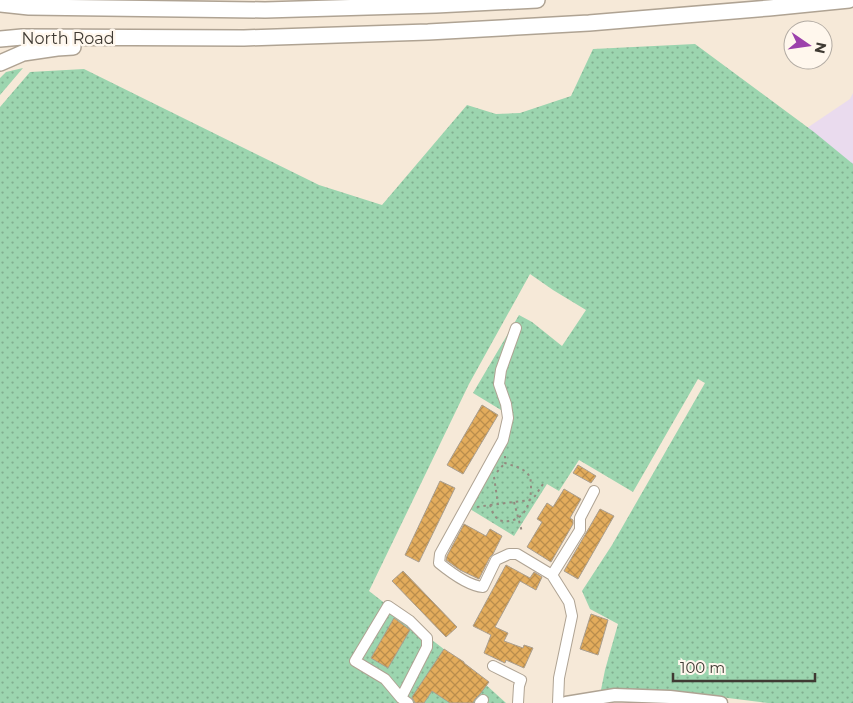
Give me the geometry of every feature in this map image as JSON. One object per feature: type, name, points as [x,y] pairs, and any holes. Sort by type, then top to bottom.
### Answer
[{"type":"highway","points":[[0,5],[266,10],[436,6],[537,0]]},
{"type":"highway","points":[[0,63],[23,53],[57,48],[169,45],[244,38],[428,32],[589,23],[849,0]]},
{"type":"highway","name":"North Road","points":[[0,39],[22,37],[244,38]]},
{"type":"main road","points":[[566,703],[615,695],[670,697],[721,703]]},
{"type":"lane","points":[[516,328],[504,360],[499,384],[506,404],[508,418],[503,440],[440,554],[439,562],[448,570],[476,586],[483,587],[496,560],[509,554],[517,554],[552,575],[569,602],[572,616],[559,678],[558,703]]},
{"type":"lane","points":[[552,575],[580,530],[580,518],[594,492]]},
{"type":"lane","points":[[388,606],[410,621],[427,638],[428,647],[405,700],[385,679],[355,661],[388,606]]},
{"type":"lane","points":[[493,666],[521,680],[518,703]]},
{"type":"path","points":[[498,504],[493,474],[499,471],[505,463],[505,451],[499,447]]},
{"type":"path","points":[[490,505],[498,520],[508,521],[518,518],[528,508],[531,482],[528,474],[521,468],[505,463]]},
{"type":"path","points":[[467,505],[473,507],[530,500],[545,481]]},
{"type":"path","points":[[514,502],[522,532]]},
{"type":"shaded area","points":[[853,93],[853,165],[807,128],[850,99]]},
{"type":"green space","points":[[695,44],[814,132],[853,164],[853,703],[768,703],[664,690],[600,695],[618,624],[590,609],[582,591],[612,545],[705,383],[698,379],[633,492],[579,460],[559,491],[547,484],[514,536],[470,509],[511,416],[473,393],[519,315],[532,322],[562,346],[586,310],[530,274],[469,384],[369,591],[463,664],[506,703],[0,703],[0,107],[30,72],[84,69],[319,185],[382,205],[467,105],[496,114],[520,113],[571,96],[593,49]]},
{"type":"green space","points":[[23,68],[0,95],[0,78],[6,72]]},
{"type":"building","points":[[482,405],[498,415],[463,474],[447,465]]},
{"type":"building","points":[[578,465],[596,476],[591,483],[573,473]]},
{"type":"building","points":[[440,481],[455,488],[419,562],[405,555]]},
{"type":"building","points":[[564,489],[581,499],[570,518],[573,520],[573,524],[551,562],[527,547],[542,522],[537,519],[547,503],[553,507]]},
{"type":"building","points":[[600,509],[614,516],[578,579],[564,571]]},
{"type":"building","points":[[464,524],[486,536],[490,529],[502,536],[479,579],[460,570],[446,560]]},
{"type":"building","points":[[506,565],[530,578],[534,572],[542,577],[536,590],[520,581],[495,627],[508,633],[504,641],[523,648],[524,645],[533,648],[524,668],[506,660],[505,663],[484,653],[491,635],[473,626]]},
{"type":"building","points":[[403,571],[457,627],[446,637],[392,581]]},
{"type":"building","points":[[591,614],[608,620],[598,655],[580,649]]},
{"type":"building","points":[[394,618],[410,630],[388,668],[371,658]]},
{"type":"building","points":[[444,649],[489,682],[473,703],[450,703],[432,691],[424,703],[415,703],[412,697]]}]
